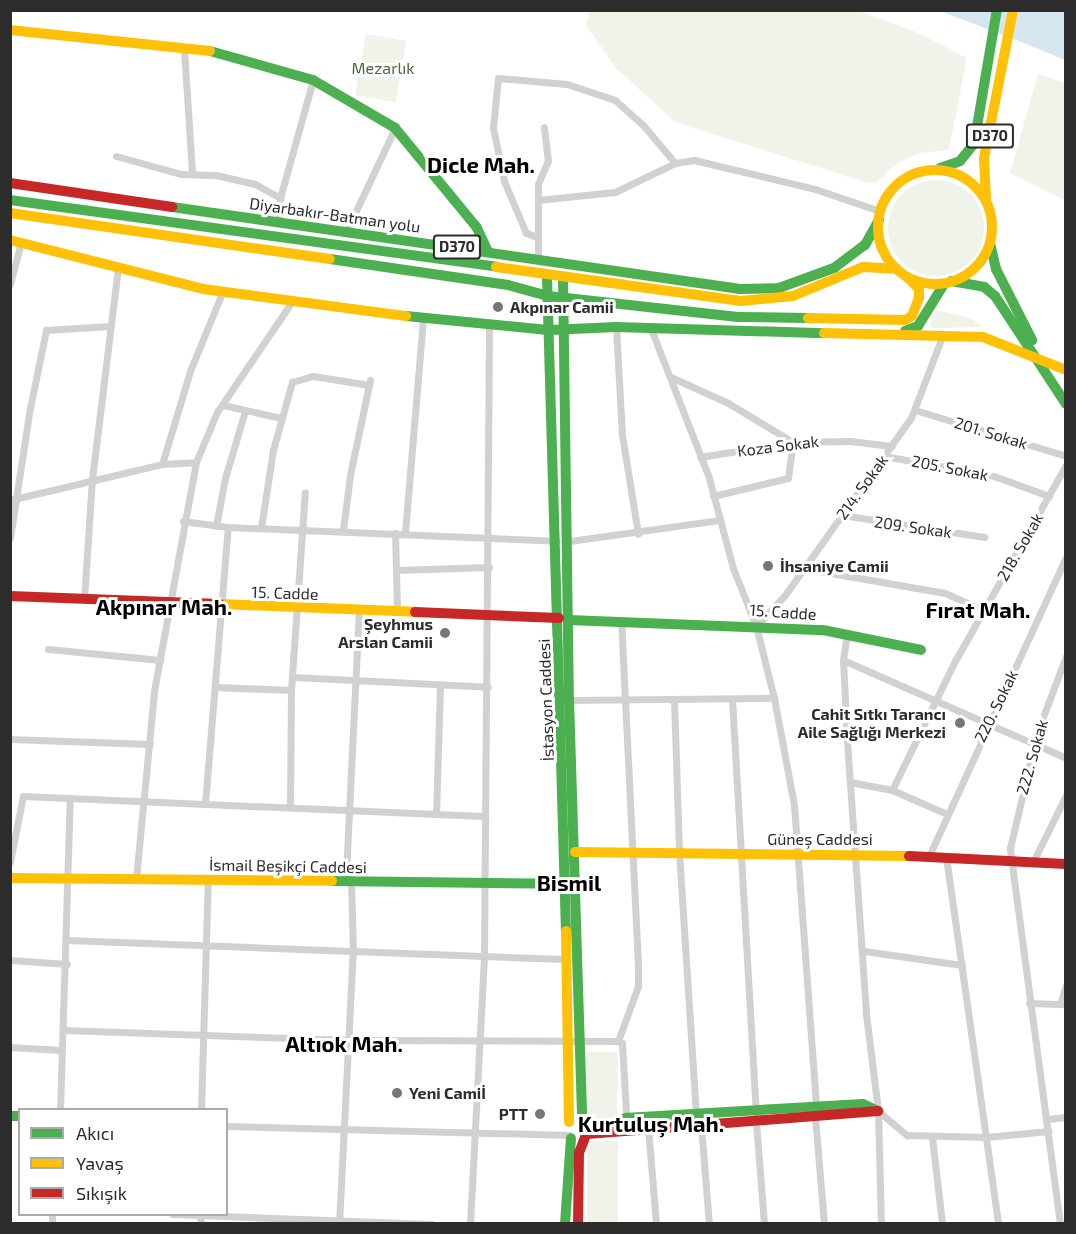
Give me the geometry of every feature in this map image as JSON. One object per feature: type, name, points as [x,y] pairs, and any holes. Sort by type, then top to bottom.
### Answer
[{"type":"main road","name":"D370","points":[[937,169],[960,161],[974,144],[997,10]]},
{"type":"main road","name":"D370","points":[[987,202],[984,159],[1012,10]]},
{"type":"main road","points":[[10,30],[220,52],[313,80],[395,128],[477,228],[488,252]]},
{"type":"main road","points":[[10,213],[508,285],[548,296],[748,317],[894,321],[912,316],[919,289],[897,269],[882,248],[879,215],[888,194],[902,180],[919,171],[937,169],[956,173],[972,182],[987,202],[992,214],[990,243],[996,269],[1019,309],[1039,357],[1065,404]]},
{"type":"main road","name":"Diyarbakır-Batman yolu","points":[[10,183],[740,289],[779,288],[813,278],[852,256],[865,245],[879,215]]},
{"type":"main road","name":"Diyarbakır-Batman yolu","points":[[10,200],[548,277],[765,301],[819,289],[863,267],[897,269]]},
{"type":"main road","points":[[16,241],[222,293],[423,320],[550,330],[616,327],[905,332],[983,337],[1039,357],[1065,370]]},
{"type":"main road","points":[[905,332],[918,326],[947,282],[977,266],[990,243]]},
{"type":"main road","name":"İstasyon Caddesi","points":[[548,277],[557,541],[570,700],[582,1120],[586,1135]]},
{"type":"main road","points":[[907,277],[925,283],[947,282],[984,287],[995,296],[1039,357]]},
{"type":"main road","name":"İstasyon Caddesi","points":[[563,278],[570,540],[564,619],[564,884],[570,1136]]},
{"type":"main road","name":"15. Cadde","points":[[10,597],[756,626],[847,634],[921,650]]},
{"type":"main road","name":"Güneş Caddesi","points":[[575,852],[740,854],[856,852],[1065,864]]},
{"type":"main road","name":"İsmail Beşikçi Caddesi","points":[[10,878],[564,884]]},
{"type":"main road","points":[[564,1224],[570,1136],[586,1135],[626,1124],[878,1111]]},
{"type":"main road","points":[[570,1122],[582,1120]]},
{"type":"main road","points":[[626,1124],[648,1128],[698,1120]]},
{"type":"main road","points":[[578,1224],[579,1153],[586,1135]]},
{"type":"street","points":[[183,49],[192,172]]},
{"type":"street","points":[[537,237],[526,233],[504,181],[493,128],[498,78],[556,82],[590,89],[615,100],[643,125],[675,163]]},
{"type":"street","points":[[278,221],[280,198],[313,80]]},
{"type":"street","points":[[538,260],[538,184],[548,161],[544,127]]},
{"type":"street","points":[[346,232],[395,128]]},
{"type":"street","points":[[116,156],[181,174],[192,172],[255,184],[280,198]]},
{"type":"street","points":[[538,200],[615,192],[675,163],[694,160],[815,189],[879,215]]},
{"type":"street","points":[[10,284],[16,241]]},
{"type":"street","points":[[84,599],[92,479],[118,267]]},
{"type":"street","points":[[162,464],[190,371],[222,293]]},
{"type":"street","points":[[136,879],[142,803],[160,660],[183,521],[196,462],[223,405],[291,303]]},
{"type":"street","points":[[405,533],[423,320]]},
{"type":"street","points":[[470,1224],[472,1132],[484,954],[483,816],[489,615],[489,325]]},
{"type":"street","points":[[10,538],[13,500],[46,330],[110,327]]},
{"type":"street","points":[[616,327],[622,435],[638,534]]},
{"type":"street","points":[[651,329],[673,378],[756,626],[774,698],[795,805],[824,1224]]},
{"type":"street","name":"214. Sokak","points":[[756,626],[785,595],[802,568],[892,446],[915,410],[943,334]]},
{"type":"street","points":[[261,528],[281,418],[292,382],[298,378],[313,376],[370,382],[350,475],[343,530]]},
{"type":"street","points":[[673,378],[728,403],[794,442],[788,478],[713,496]]},
{"type":"street","points":[[223,405],[281,418]]},
{"type":"street","name":"201. Sokak","points":[[915,410],[1065,456]]},
{"type":"street","points":[[216,526],[225,478],[244,411]]},
{"type":"street","name":"Koza Sokak","points":[[700,457],[794,442],[850,441],[892,446]]},
{"type":"street","name":"205. Sokak","points":[[884,456],[991,475],[1049,496]]},
{"type":"street","points":[[13,500],[92,479],[162,464],[196,462]]},
{"type":"street","name":"218. Sokak","points":[[892,790],[982,610],[1065,465]]},
{"type":"street","points":[[290,807],[291,690],[305,492]]},
{"type":"street","name":"209. Sokak","points":[[842,515],[984,537]]},
{"type":"street","points":[[570,540],[638,534],[719,520]]},
{"type":"street","points":[[183,521],[228,527],[343,530],[557,541]]},
{"type":"street","points":[[205,804],[228,527]]},
{"type":"street","points":[[395,533],[397,612]]},
{"type":"street","name":"220. Sokak","points":[[929,856],[987,723],[1065,557]]},
{"type":"street","points":[[396,570],[489,567]]},
{"type":"street","points":[[802,568],[945,593],[982,610]]},
{"type":"street","points":[[339,1221],[353,952],[351,882],[346,874],[358,611]]},
{"type":"street","points":[[618,1041],[638,986],[621,621]]},
{"type":"street","points":[[847,634],[843,660],[850,782],[864,951],[866,1014],[878,1111],[881,1224]]},
{"type":"street","points":[[48,649],[160,660]]},
{"type":"street","name":"222. Sokak","points":[[1060,1224],[1011,861],[1013,828],[1034,745],[1065,657]]},
{"type":"street","points":[[843,660],[1065,758]]},
{"type":"street","points":[[293,677],[488,687]]},
{"type":"street","points":[[436,814],[440,685]]},
{"type":"street","points":[[215,687],[291,690]]},
{"type":"street","points":[[570,700],[774,698]]},
{"type":"street","points":[[732,699],[764,1224]]},
{"type":"street","points":[[674,700],[679,852],[698,1120],[710,1224]]},
{"type":"street","points":[[10,739],[150,744]]},
{"type":"street","points":[[850,782],[892,790],[947,814]]},
{"type":"street","points":[[1033,862],[1065,795]]},
{"type":"street","points":[[10,862],[20,798],[483,816]]},
{"type":"street","points":[[60,1108],[61,1050],[67,964],[66,879],[70,799]]},
{"type":"street","points":[[946,857],[998,1224]]},
{"type":"street","points":[[201,1108],[208,880]]},
{"type":"street","points":[[67,940],[353,952],[484,954],[565,959]]},
{"type":"street","points":[[864,951],[962,965]]},
{"type":"street","points":[[10,960],[67,964]]},
{"type":"street","points":[[1029,1003],[1063,1004],[1065,986]]},
{"type":"street","points":[[63,1030],[349,1040],[618,1041],[622,1043],[626,1124]]},
{"type":"street","points":[[10,1047],[61,1050]]},
{"type":"street","points":[[878,1111],[907,1135],[987,1137],[1049,1131]]},
{"type":"street","points":[[1047,1119],[1065,1117]]},
{"type":"street","points":[[228,1126],[570,1136]]},
{"type":"street","points":[[648,1128],[656,1224]]},
{"type":"street","points":[[932,1137],[942,1224]]},
{"type":"street","points":[[182,1216],[432,1224]]},
{"type":"green space","points":[[589,11],[859,11],[916,32],[967,58],[949,150],[919,153],[896,164],[877,182],[868,183],[675,122],[616,68],[586,25]]},
{"type":"green space","name":"Mezarlık","points":[[366,34],[406,41],[396,102],[355,95]]},
{"type":"green space","points":[[1038,74],[1065,83],[1065,200],[1010,173]]},
{"type":"green space","points":[[936,180],[954,184],[970,194],[980,210],[984,228],[980,246],[970,262],[954,272],[936,276],[918,272],[902,262],[892,246],[888,228],[892,210],[902,194],[918,184]]},
{"type":"green space","points":[[936,310],[970,318],[983,327],[933,328],[929,325]]},
{"type":"green space","points":[[583,1052],[618,1052],[617,1126],[591,1126],[586,1115]]},
{"type":"green space","points":[[587,1141],[618,1141],[618,1223],[587,1223]]},
{"type":"shaded area","points":[[940,11],[1065,11],[1065,60],[1024,43]]},
{"type":"traffic: fast","points":[[940,168],[960,161],[974,144],[997,10]]},
{"type":"traffic: fast","points":[[210,51],[313,80],[395,128],[477,228],[488,252]]},
{"type":"traffic: fast","points":[[10,200],[496,267]]},
{"type":"traffic: fast","points":[[172,207],[740,289],[779,288],[834,268],[865,245],[879,220]]},
{"type":"traffic: fast","points":[[990,243],[996,269],[1032,340]]},
{"type":"traffic: fast","points":[[330,259],[508,285],[548,296],[738,317],[808,318]]},
{"type":"traffic: fast","points":[[547,277],[566,931]]},
{"type":"traffic: fast","points":[[563,278],[569,700],[582,1120]]},
{"type":"traffic: fast","points":[[951,281],[984,287],[995,296],[1066,404]]},
{"type":"traffic: fast","points":[[905,331],[918,326],[944,284]]},
{"type":"traffic: fast","points":[[406,316],[550,330],[616,327],[824,333]]},
{"type":"traffic: fast","points":[[569,620],[823,630],[921,650]]},
{"type":"traffic: fast","points":[[332,881],[564,884]]},
{"type":"traffic: fast","points":[[625,1118],[863,1104],[878,1111]]},
{"type":"traffic: fast","points":[[10,1116],[18,1116]]},
{"type":"traffic: fast","points":[[565,1224],[571,1138]]},
{"type":"traffic: slow","points":[[986,198],[984,158],[1013,10]]},
{"type":"traffic: slow","points":[[10,30],[210,51]]},
{"type":"traffic: slow","points":[[935,170],[957,174],[967,179],[983,195],[988,205],[992,227],[988,249],[983,259],[967,275],[957,280],[935,284],[913,280],[903,275],[887,259],[882,249],[878,227],[882,205],[887,195],[903,179],[913,174],[935,170]]},
{"type":"traffic: slow","points":[[10,213],[330,259]]},
{"type":"traffic: slow","points":[[10,240],[203,289],[406,316]]},
{"type":"traffic: slow","points":[[496,267],[741,301],[793,296],[863,267],[897,269]]},
{"type":"traffic: slow","points":[[808,318],[905,320],[912,316],[919,298],[919,289],[907,277]]},
{"type":"traffic: slow","points":[[824,333],[983,337],[1066,370]]},
{"type":"traffic: slow","points":[[220,604],[415,612]]},
{"type":"traffic: slow","points":[[575,852],[909,856]]},
{"type":"traffic: slow","points":[[10,878],[332,881]]},
{"type":"traffic: slow","points":[[566,931],[569,1122]]},
{"type":"traffic: jam","points":[[10,183],[172,207]]},
{"type":"traffic: jam","points":[[10,596],[220,604]]},
{"type":"traffic: jam","points":[[415,612],[559,618]]},
{"type":"traffic: jam","points":[[909,856],[1066,864]]},
{"type":"traffic: jam","points":[[587,1134],[878,1111]]},
{"type":"traffic: jam","points":[[578,1224],[579,1153],[585,1137]]},
{"type":"place","name":"Akpınar Camii","points":[[498,307]]},
{"type":"place","name":"İhsaniye Camii","points":[[768,566]]},
{"type":"place","name":"Şeyhmus Arslan Camii","points":[[445,633]]},
{"type":"place","name":"Cahit Sıtkı Tarancı Aile Sağlığı Merkezi","points":[[960,723]]},
{"type":"place","name":"Yeni Camiİ","points":[[397,1093]]},
{"type":"place","name":"PTT","points":[[540,1114]]},
{"type":"district","name":"Dicle Mah.","points":[[481,165]]},
{"type":"district","name":"Akpınar Mah.","points":[[164,607]]},
{"type":"district","name":"Fırat Mah.","points":[[978,610]]},
{"type":"district","name":"Bismil","points":[[569,883]]},
{"type":"district","name":"Altıok Mah.","points":[[344,1044]]},
{"type":"district","name":"Kurtuluş Mah.","points":[[651,1124]]}]
